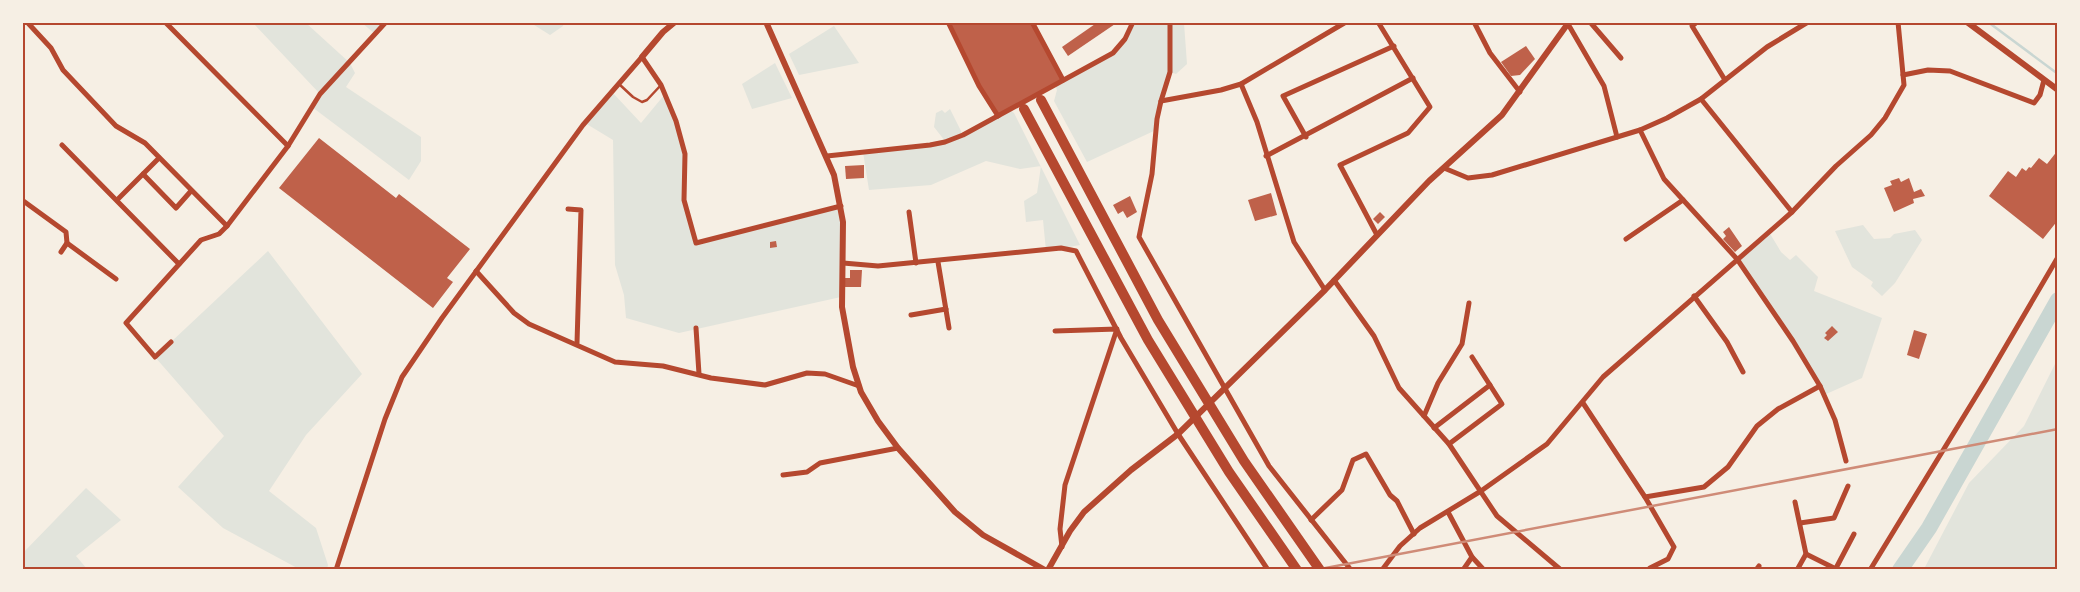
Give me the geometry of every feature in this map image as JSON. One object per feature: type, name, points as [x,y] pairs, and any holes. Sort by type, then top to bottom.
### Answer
[{"type":"highway","points":[[1041,100],[1158,320],[1244,461],[1320,570]]},
{"type":"highway","points":[[1024,109],[1148,340],[1205,435],[1297,570]]},
{"type":"street","points":[[28,22],[52,48],[64,70],[116,126],[145,143],[227,226]]},
{"type":"street","points":[[165,22],[288,146]]},
{"type":"street","points":[[171,342],[154,357],[126,323],[201,240],[219,234],[227,226],[288,146],[320,94],[386,22]]},
{"type":"street","points":[[336,570],[385,419],[402,377],[476,271],[583,125],[663,32],[675,22]]},
{"type":"street","points":[[766,22],[827,156],[841,206],[844,237],[840,286],[842,307],[858,386],[872,412],[898,448],[968,524],[994,542],[1046,570],[1084,512],[1130,470],[1178,434],[1325,290],[1444,168],[1485,132],[1520,92],[1568,23],[1604,86],[1617,137]]},
{"type":"street","points":[[948,22],[979,86],[998,116]]},
{"type":"street","points":[[1032,22],[1063,80]]},
{"type":"street","points":[[827,156],[946,142],[1010,110],[1113,53],[1125,39],[1133,22]]},
{"type":"street","points":[[1170,22],[1170,72],[1161,101],[1152,174],[1139,237],[1269,466],[1351,570]]},
{"type":"street","points":[[1161,101],[1221,90],[1241,84],[1346,22]]},
{"type":"street","points":[[1377,235],[1340,165],[1408,133],[1430,107],[1378,22]]},
{"type":"street","points":[[1474,22],[1490,53],[1520,92]]},
{"type":"street","points":[[1590,22],[1621,58]]},
{"type":"street","points":[[1697,22],[1692,26],[1726,80]]},
{"type":"street","points":[[1444,168],[1468,178],[1492,175],[1640,130],[1701,99],[1767,48],[1808,22]]},
{"type":"street","points":[[1382,570],[1400,546],[1414,534],[1481,491],[1548,444],[1583,403],[1602,377],[1792,212],[1836,166],[1858,149],[1874,132],[1904,85],[1898,22]]},
{"type":"street","points":[[1967,22],[2058,90]]},
{"type":"street","points":[[1306,137],[1283,96],[1394,46]]},
{"type":"street","points":[[642,56],[661,86],[676,121],[685,154],[684,200],[696,243],[841,206]]},
{"type":"street","points":[[1903,75],[1928,70],[1950,71],[2034,103],[2040,95],[2044,80]]},
{"type":"street","points":[[1266,156],[1306,137],[1413,78]]},
{"type":"street","points":[[1241,84],[1256,122],[1294,242],[1325,290]]},
{"type":"street","points":[[1701,99],[1792,212]]},
{"type":"street","points":[[1640,130],[1664,179],[1737,259],[1793,340],[1820,386],[1835,420],[1846,461]]},
{"type":"street","points":[[62,145],[179,264]]},
{"type":"street","points":[[117,200],[159,158]]},
{"type":"street","points":[[143,174],[176,208],[191,191]]},
{"type":"street","points":[[22,200],[66,232],[67,243],[61,252]]},
{"type":"street","points":[[1626,239],[1684,200]]},
{"type":"street","points":[[568,209],[581,210],[577,343]]},
{"type":"street","points":[[909,212],[916,263]]},
{"type":"street","points":[[67,243],[116,279]]},
{"type":"street","points":[[843,263],[878,266],[938,262],[1061,248],[1076,251],[1116,329],[1178,434],[1268,570]]},
{"type":"street","points":[[1870,570],[1884,543],[1986,380],[2058,257]]},
{"type":"street","points":[[938,262],[950,328]]},
{"type":"street","points":[[476,271],[514,313],[529,324],[556,337],[577,343],[615,362],[663,366],[712,378],[765,385],[806,373],[825,374],[858,386]]},
{"type":"street","points":[[1334,280],[1374,336],[1399,388],[1449,444],[1497,516],[1561,570]]},
{"type":"street","points":[[1694,296],[1727,342],[1742,372]]},
{"type":"street","points":[[1424,416],[1438,383],[1462,344],[1469,303]]},
{"type":"street","points":[[911,315],[946,310]]},
{"type":"street","points":[[696,328],[699,374]]},
{"type":"street","points":[[1055,331],[1116,329]]},
{"type":"street","points":[[1062,547],[1060,529],[1065,485],[1116,329]]},
{"type":"street","points":[[1449,444],[1502,404],[1472,357]]},
{"type":"street","points":[[1434,428],[1490,385]]},
{"type":"street","points":[[1645,497],[1704,487],[1728,467],[1757,426],[1778,410],[1820,386]]},
{"type":"street","points":[[1583,403],[1645,497],[1674,547],[1668,559],[1650,568]]},
{"type":"street","points":[[783,474],[807,472],[820,463],[898,448]]},
{"type":"street","points":[[1311,520],[1342,490],[1353,460],[1366,454],[1390,495],[1397,501],[1414,534]]},
{"type":"street","points":[[1800,523],[1834,518],[1848,486]]},
{"type":"street","points":[[1795,502],[1806,554],[1797,570]]},
{"type":"street","points":[[1448,512],[1472,557],[1484,570]]},
{"type":"street","points":[[1806,554],[1836,569],[1854,534]]},
{"type":"street","points":[[1463,570],[1472,557]]},
{"type":"lane","points":[[619,84],[633,98],[642,102],[647,100],[661,86]]},
{"type":"shaded area","points":[[564,22],[563,26],[550,35],[531,23]]},
{"type":"shaded area","points":[[253,23],[306,23],[350,63],[355,73],[346,87],[421,137],[421,161],[409,180],[312,107],[320,94]]},
{"type":"shaded area","points":[[362,23],[386,23],[374,33]]},
{"type":"shaded area","points":[[1133,23],[1184,23],[1187,64],[1176,74],[1170,72],[1156,130],[1087,162],[1054,101],[1057,90],[1055,85],[1089,67],[1109,53],[1126,35]]},
{"type":"shaded area","points":[[834,26],[859,63],[799,75],[789,54]]},
{"type":"shaded area","points":[[775,63],[792,98],[752,109],[742,84]]},
{"type":"shaded area","points":[[612,92],[641,123],[665,94],[685,154],[684,200],[696,243],[841,206],[841,297],[679,333],[626,318],[624,295],[615,265],[613,140],[585,123]]},
{"type":"shaded area","points":[[950,109],[963,135],[1010,110],[1014,113],[1041,166],[1020,169],[986,161],[931,185],[869,190],[863,152],[945,141],[934,127],[936,113],[942,110],[945,113]]},
{"type":"shaded area","points":[[1041,167],[1080,245],[1046,251],[1043,220],[1026,222],[1024,201],[1037,193]]},
{"type":"shaded area","points":[[1863,225],[1874,239],[1890,238],[1894,234],[1915,230],[1922,240],[1895,283],[1882,296],[1871,286],[1873,282],[1852,267],[1835,231]]},
{"type":"shaded area","points":[[1769,232],[1781,252],[1790,260],[1796,255],[1818,277],[1814,291],[1882,318],[1862,378],[1824,395],[1737,259]]},
{"type":"shaded area","points":[[268,251],[362,374],[306,435],[269,491],[316,528],[328,565],[327,569],[299,569],[223,528],[178,487],[224,436],[155,357]]},
{"type":"shaded area","points":[[2057,360],[2057,569],[1924,569],[1969,483],[2024,426]]},
{"type":"shaded area","points":[[86,488],[121,520],[76,556],[87,569],[23,569],[23,553]]},
{"type":"building","points":[[948,22],[1032,22],[1063,80],[998,116],[979,86]]},
{"type":"building","points":[[1098,22],[1118,22],[1068,56],[1062,47]]},
{"type":"building","points":[[1526,46],[1535,59],[1520,75],[1511,76],[1501,62]]},
{"type":"building","points":[[319,138],[396,198],[399,194],[470,249],[447,278],[453,282],[433,308],[279,188]]},
{"type":"building","points":[[2058,150],[2058,220],[2043,239],[1989,196],[2008,171],[2016,177],[2022,168],[2026,171],[2039,158],[2047,164]]},
{"type":"building","points":[[864,165],[864,178],[846,179],[845,166]]},
{"type":"building","points":[[1899,178],[1901,182],[1909,178],[1914,192],[1921,189],[1925,196],[1913,199],[1914,203],[1894,212],[1884,188],[1892,185],[1890,181]]},
{"type":"building","points":[[1271,193],[1277,215],[1255,221],[1248,200]]},
{"type":"building","points":[[1130,196],[1137,212],[1127,218],[1123,211],[1118,214],[1113,205]]},
{"type":"building","points":[[1380,212],[1385,217],[1378,224],[1373,219]]},
{"type":"building","points":[[1729,227],[1742,246],[1735,252],[1723,239],[1726,236],[1723,232]]},
{"type":"building","points":[[776,241],[777,247],[770,248],[770,242]]},
{"type":"building","points":[[850,270],[862,270],[861,287],[845,287],[845,278],[850,278]]},
{"type":"building","points":[[1832,326],[1838,332],[1828,341],[1824,338],[1827,335],[1825,333]]},
{"type":"building","points":[[1914,330],[1927,334],[1919,359],[1907,355]]},
{"type":"waterway","points":[[1988,22],[2058,74]]},
{"type":"waterway","points":[[1900,570],[1929,528],[2058,300]]},
{"type":"railway","points":[[1315,570],[2058,429]]}]
